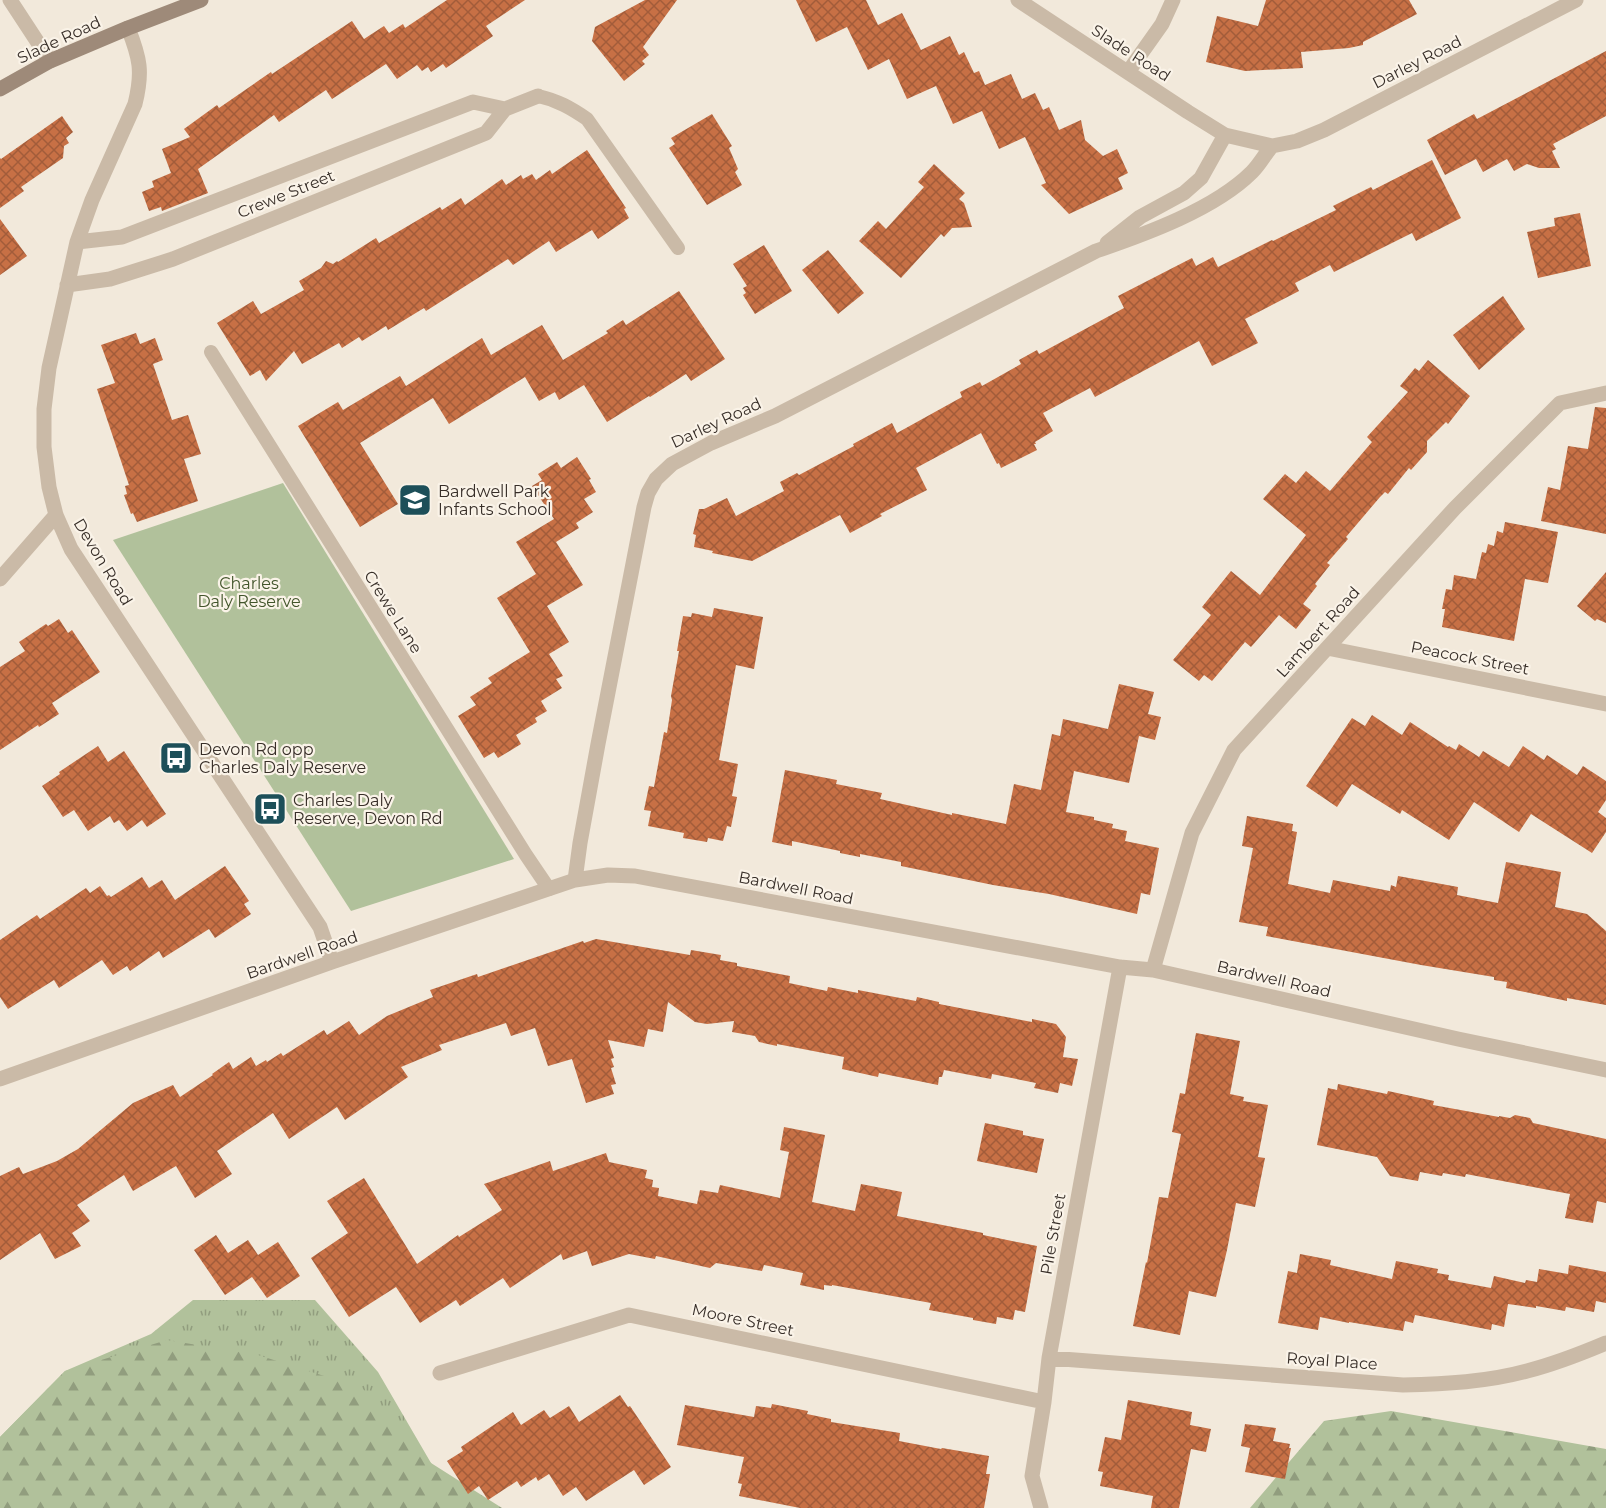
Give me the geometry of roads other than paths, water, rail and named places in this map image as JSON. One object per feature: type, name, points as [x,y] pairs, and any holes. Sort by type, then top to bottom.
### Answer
[{"type":"main road","name":"Slade Road","points":[[0,89],[50,61],[201,0]]},
{"type":"street","points":[[10,0],[50,61]]},
{"type":"street","name":"Slade Road","points":[[1018,0],[1225,135]]},
{"type":"street","points":[[1128,72],[1162,24],[1173,0]]},
{"type":"street","name":"Darley Road","points":[[1096,251],[1140,217],[1184,193],[1201,178],[1225,135],[1272,146],[1297,141],[1324,130],[1576,0]]},
{"type":"street","name":"Devon Road","points":[[128,28],[140,62],[139,90],[135,104],[92,200],[77,242],[67,285],[49,368],[44,409],[44,447],[49,487],[56,515],[71,549],[320,927],[332,962]]},
{"type":"street","points":[[504,109],[538,96]]},
{"type":"street","name":"Crewe Street","points":[[67,285],[110,279],[173,260],[486,133],[504,109],[473,102],[122,237],[77,242]]},
{"type":"street","name":"Darley Road","points":[[575,880],[600,733],[644,507],[656,479],[672,464],[775,416],[1096,251],[1151,232],[1203,206],[1232,189],[1253,171],[1272,146]]},
{"type":"street","name":"Lambert Road","points":[[1153,970],[1192,833],[1234,750],[1455,507],[1560,403],[1606,393]]},
{"type":"street","points":[[0,579],[56,515]]},
{"type":"street","name":"Peacock Street","points":[[1327,648],[1606,704]]},
{"type":"street","name":"Bardwell Road","points":[[0,1079],[332,962],[575,880],[608,874],[635,876],[1120,967],[1153,970],[1458,1040],[1606,1070]]},
{"type":"street","name":"Pile Street","points":[[1041,1508],[1032,1476],[1049,1358],[1120,967]]},
{"type":"street","name":"Moore Street","points":[[440,1373],[629,1315],[1044,1402]]},
{"type":"street","name":"Royal Place","points":[[1049,1358],[1403,1385],[1476,1381],[1526,1372],[1566,1360],[1606,1343]]},
{"type":"lane","points":[[538,96],[570,107],[587,119],[678,248]]},
{"type":"lane","name":"Crewe Lane","points":[[211,352],[549,889]]},
{"type":"place","name":"Bardwell Park Infants School","points":[[415,500]]},
{"type":"place","name":"Devon Rd opp Charles Daly Reserve","points":[[176,758]]},
{"type":"place","name":"Charles Daly Reserve, Devon Rd","points":[[270,809]]},
{"type":"park label","name":"Charles Daly Reserve","points":[[249,592]]}]
